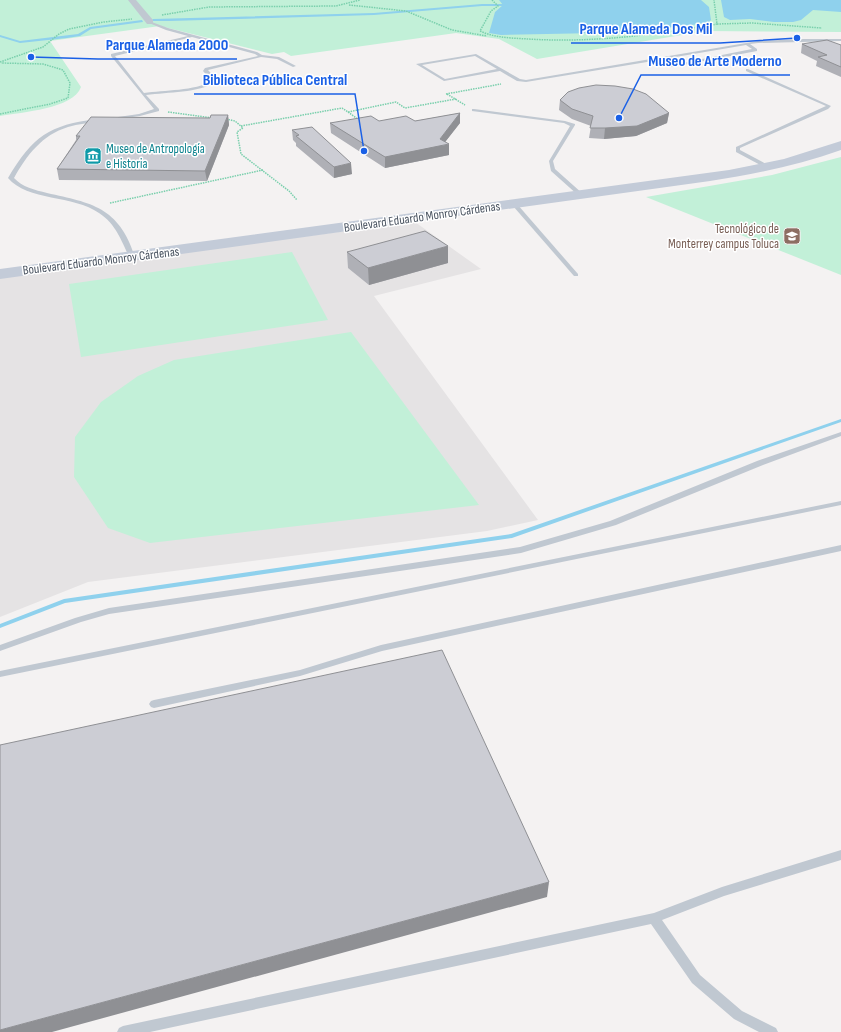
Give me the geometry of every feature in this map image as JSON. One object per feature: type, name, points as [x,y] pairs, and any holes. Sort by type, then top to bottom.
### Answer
[{"type":"main road","name":"Boulevard Eduardo Monroy Cárdenas","points":[[0,274],[691,180],[768,167],[826,151],[841,145]]},
{"type":"street","points":[[132,0],[150,22]]},
{"type":"lane","points":[[150,22],[256,53],[261,56],[278,58],[294,66]]},
{"type":"lane","points":[[115,119],[156,111],[156,109],[112,54],[194,36]]},
{"type":"lane","points":[[501,70],[443,80],[418,64],[476,55],[519,80],[526,81],[770,41],[841,40]]},
{"type":"lane","points":[[655,60],[672,66],[756,50],[747,44]]},
{"type":"lane","points":[[143,94],[196,87],[212,83],[215,81],[205,71],[206,69],[261,56]]},
{"type":"lane","points":[[747,70],[829,106],[738,147],[738,151],[768,167]]},
{"type":"lane","points":[[474,110],[565,122],[573,125],[551,161],[554,170],[581,196]]},
{"type":"lane","points":[[101,120],[69,125],[53,130],[43,136],[24,156],[11,178],[13,182],[24,188],[68,198],[102,211],[123,233],[129,244],[132,257]]},
{"type":"lane","points":[[515,205],[576,275]]},
{"type":"lane","points":[[0,648],[78,620],[109,611],[521,550],[613,522],[760,463],[841,434]]},
{"type":"lane","points":[[0,674],[841,502]]},
{"type":"lane","points":[[154,704],[300,673],[381,648],[841,548]]},
{"type":"lane","points":[[123,1032],[654,918],[722,892],[841,855]]},
{"type":"lane","points":[[654,918],[696,979],[738,1015],[772,1032]]},
{"type":"path","points":[[492,0],[498,6],[491,11],[480,31],[493,36]]},
{"type":"path","points":[[714,0],[717,24]]},
{"type":"path","points":[[346,4],[406,11],[452,30],[493,36],[539,40],[601,39],[662,34],[717,24],[752,23],[827,28]]},
{"type":"path","points":[[0,63],[43,64],[63,70],[70,83],[68,98],[50,104],[0,114]]},
{"type":"path","points":[[474,110],[446,94],[502,83]]},
{"type":"path","points":[[348,112],[396,102],[405,108],[456,100]]},
{"type":"path","points":[[224,119],[234,121],[241,126],[342,108],[360,120]]},
{"type":"path","points":[[156,111],[216,118]]},
{"type":"path","points":[[241,126],[243,128],[237,132],[241,154],[289,191],[297,200]]},
{"type":"path","points":[[94,207],[263,170]]},
{"type":"shaded area","points":[[415,222],[481,269],[374,296],[538,520],[487,531],[88,582],[0,617],[0,276]]},
{"type":"green space","points":[[0,0],[841,0],[841,32],[706,31],[537,59],[499,39],[456,33],[291,56],[284,52],[272,54],[160,26],[50,41],[81,87],[76,94],[58,105],[33,111],[0,116]]},
{"type":"green space","name":"Tecnológico de Monterrey campus Toluca","points":[[841,157],[841,275],[646,197],[772,175]]},
{"type":"green space","points":[[292,252],[328,320],[81,357],[69,284]]},
{"type":"green space","points":[[351,332],[479,505],[150,543],[108,528],[74,477],[75,437],[101,402],[138,376],[174,360]]},
{"type":"water","points":[[499,0],[701,0],[709,7],[711,20],[708,23],[640,31],[501,35],[489,33],[495,12],[503,5]]},
{"type":"water","points":[[721,0],[841,0],[841,12],[813,10],[801,20],[793,22],[774,22],[750,19],[730,20],[724,17]]},
{"type":"building","points":[[827,40],[841,45],[841,67],[818,57],[827,55],[802,44]]},
{"type":"building","points":[[596,85],[633,89],[646,94],[669,113],[637,126],[590,128],[593,116],[572,109],[560,100],[568,92],[579,88]]},
{"type":"building","points":[[460,113],[440,139],[449,144],[385,157],[330,123],[371,116],[379,121],[406,116],[415,121]]},
{"type":"building","points":[[211,115],[228,115],[205,171],[57,169],[80,136],[76,136],[91,117],[210,118]]},
{"type":"building","points":[[312,127],[351,163],[334,167],[296,136],[299,135],[292,130]]},
{"type":"building","points":[[425,231],[448,246],[368,268],[347,252]]},
{"type":"building","points":[[442,650],[549,882],[0,1030],[0,745]]},
{"type":"waterway","points":[[153,20],[374,14],[482,5],[503,5]]},
{"type":"waterway","points":[[0,36],[20,42],[79,35],[90,28],[142,21]]},
{"type":"waterway","points":[[0,626],[64,601],[512,536],[841,420]]},
{"type":"place","name":"Parque Alameda Dos Mil","points":[[797,38]]},
{"type":"place","name":"Parque Alameda 2000","points":[[31,57]]},
{"type":"place","name":"Museo de Arte Moderno","points":[[619,118]]},
{"type":"place","name":"Biblioteca Pública Central","points":[[364,151]]},
{"type":"place","name":"Museo de Antropología e Historia","points":[[93,156]]},
{"type":"place","name":"Tecnológico de Monterrey campus Toluca","points":[[792,236]]}]
